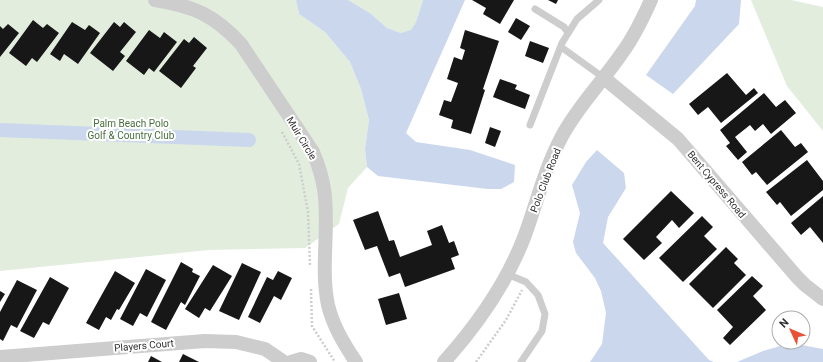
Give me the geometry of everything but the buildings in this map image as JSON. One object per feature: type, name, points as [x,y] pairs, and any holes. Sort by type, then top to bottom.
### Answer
[{"type":"street","name":"Muir Circle","points":[[155,0],[174,3],[196,10],[213,18],[228,30],[241,44],[313,152],[320,170],[326,209],[326,284],[328,304],[333,322],[341,340],[356,362]]},
{"type":"street","name":"Polo Club Road","points":[[444,362],[469,334],[484,314],[507,274],[524,236],[553,155],[563,135],[581,106],[623,52],[640,23],[651,0]]},
{"type":"street","name":"Bent Cypress Road","points":[[604,78],[681,142],[797,277],[823,299]]},
{"type":"street","name":"Players Court","points":[[0,357],[204,340],[236,342],[265,349],[284,362]]},
{"type":"street","points":[[291,362],[301,359],[310,362]]},
{"type":"lane","points":[[530,125],[568,33],[577,19],[599,0]]},
{"type":"lane","points":[[535,10],[564,27],[568,33]]},
{"type":"lane","points":[[561,47],[604,78]]},
{"type":"lane","points":[[507,274],[526,282],[538,295],[545,314],[542,331],[521,362]]},
{"type":"path","points":[[282,131],[299,164],[308,212],[310,273]]},
{"type":"path","points":[[476,362],[506,320],[526,282]]},
{"type":"path","points":[[311,288],[312,326],[335,362]]},
{"type":"green space","name":"Palm Beach Polo Golf & Country Club","points":[[0,0],[296,0],[299,14],[325,32],[350,62],[361,89],[369,120],[365,149],[367,167],[348,188],[339,224],[305,248],[209,250],[0,271]]},
{"type":"green space","points":[[348,0],[423,0],[416,22],[411,31],[401,33],[387,28],[370,13]]},
{"type":"green space","points":[[751,0],[791,0],[823,7],[823,131],[787,86]]},
{"type":"water","points":[[296,0],[348,0],[370,13],[387,28],[401,33],[411,30],[416,22],[423,0],[465,0],[406,133],[416,142],[470,150],[515,165],[514,182],[501,189],[488,189],[378,176],[367,167],[365,149],[369,120],[361,89],[350,62],[325,32],[299,14]]},
{"type":"water","points":[[696,0],[741,0],[739,24],[673,94],[646,75],[695,6]]},
{"type":"water","points":[[597,150],[624,173],[626,188],[608,217],[603,243],[709,360],[714,362],[590,362],[602,344],[606,313],[601,291],[595,278],[576,253],[573,242],[580,213],[572,185],[586,162]]},
{"type":"water","points":[[811,347],[823,349],[823,362],[737,362],[771,349],[771,350],[811,350]]},
{"type":"waterway","points":[[0,130],[249,140]]}]
